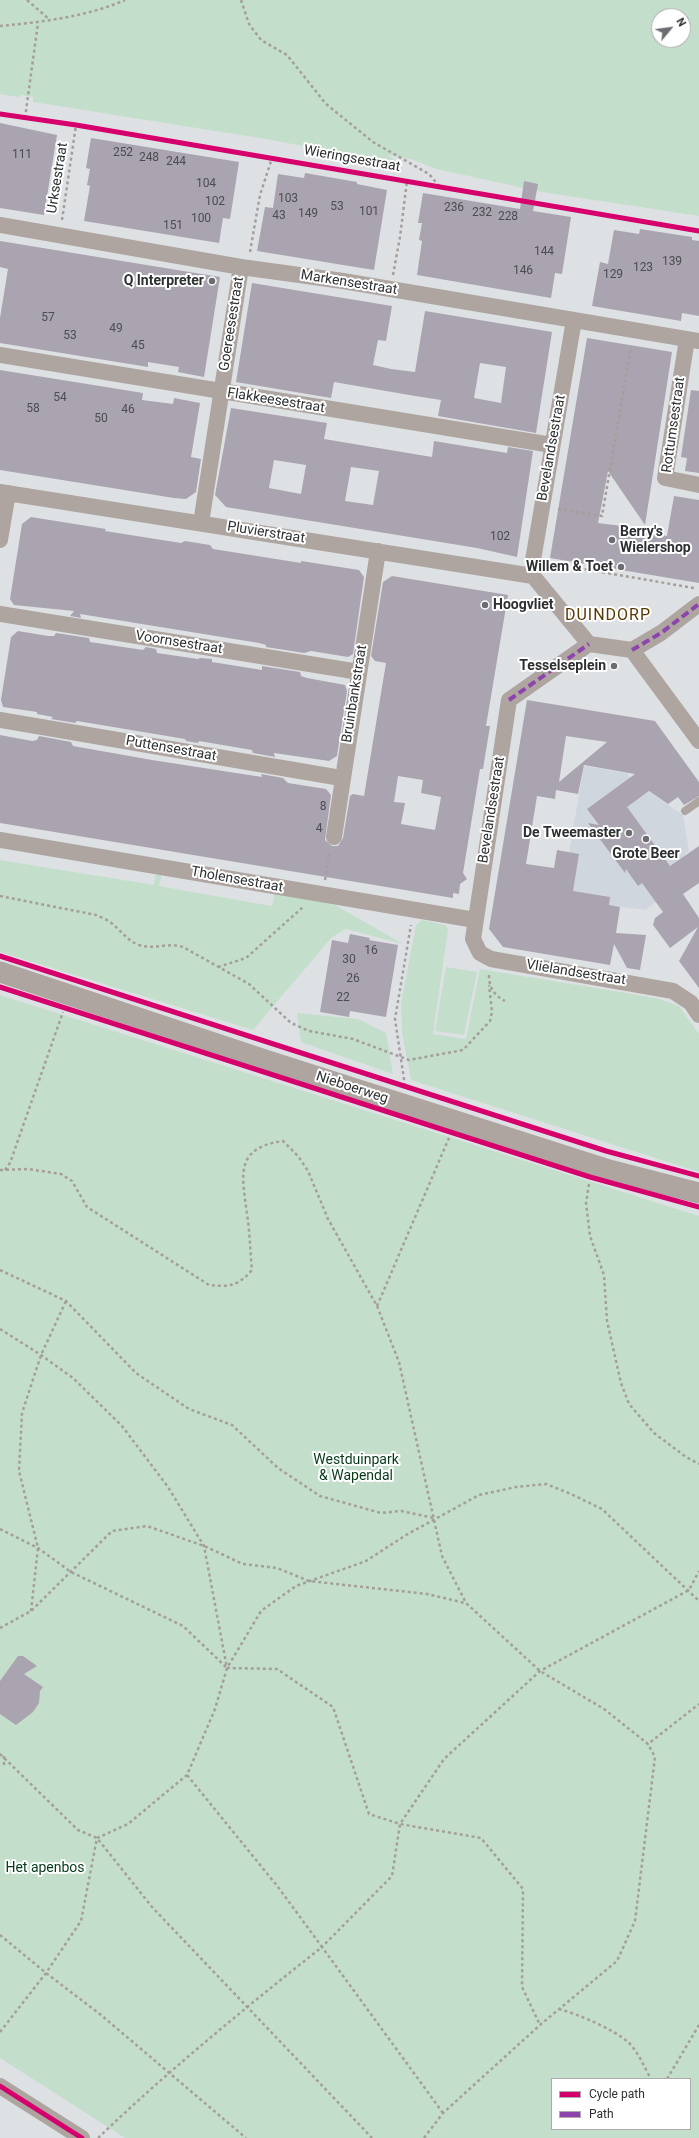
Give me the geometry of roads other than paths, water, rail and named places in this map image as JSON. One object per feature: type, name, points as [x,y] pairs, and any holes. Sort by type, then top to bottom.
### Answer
[{"type":"street","name":"Markensestraat","points":[[0,225],[59,234],[244,268],[391,289],[693,340]]},
{"type":"street","name":"Goereesestraat","points":[[201,523],[244,268]]},
{"type":"street","name":"Bevelandsestraat","points":[[533,576],[533,560],[574,320]]},
{"type":"street","name":"Rottumsestraat","points":[[693,340],[665,478],[699,485]]},
{"type":"street","name":"Flakkeesestraat","points":[[0,355],[222,393],[552,445]]},
{"type":"street","name":"Pluvierstraat","points":[[4,492],[533,576]]},
{"type":"street","points":[[0,540],[4,492]]},
{"type":"street","name":"Bruinbankstraat","points":[[332,844],[341,778],[378,551]]},
{"type":"street","points":[[533,576],[589,644],[632,650],[661,633],[698,596]]},
{"type":"street","name":"Voornsestraat","points":[[0,614],[359,672]]},
{"type":"street","name":"Bevelandsestraat","points":[[475,920],[508,700],[589,644]]},
{"type":"street","points":[[632,650],[699,741]]},
{"type":"street","name":"Puttensestraat","points":[[0,720],[341,778]]},
{"type":"street","name":"Tholensestraat","points":[[0,840],[414,908],[475,920]]},
{"type":"street","name":"Vlielandsestraat","points":[[475,920],[473,939],[476,947],[480,953],[491,959],[665,988],[682,995],[699,1015]]},
{"type":"street","name":"Nieboerweg","points":[[0,972],[268,1061],[593,1164],[699,1193]]},
{"type":"street","points":[[0,2086],[82,2138]]},
{"type":"lane","points":[[685,811],[699,801]]},
{"type":"place","name":"Q Interpreter","points":[[212,281]]},
{"type":"place","name":"Berry's Wielershop","points":[[612,540]]},
{"type":"place","name":"Willem & Toet","points":[[621,567]]},
{"type":"place","name":"Hoogvliet","points":[[485,605]]},
{"type":"place","name":"Tesselseplein","points":[[614,666]]},
{"type":"place","name":"De Tweemaster","points":[[629,833]]},
{"type":"place","name":"Grote Beer","points":[[646,839]]},
{"type":"district","name":"DUINDORP","points":[[608,616]]},
{"type":"park label","name":"Westduinpark & Wapendal","points":[[356,1468]]},
{"type":"park label","name":"Het apenbos","points":[[45,1868]]}]
